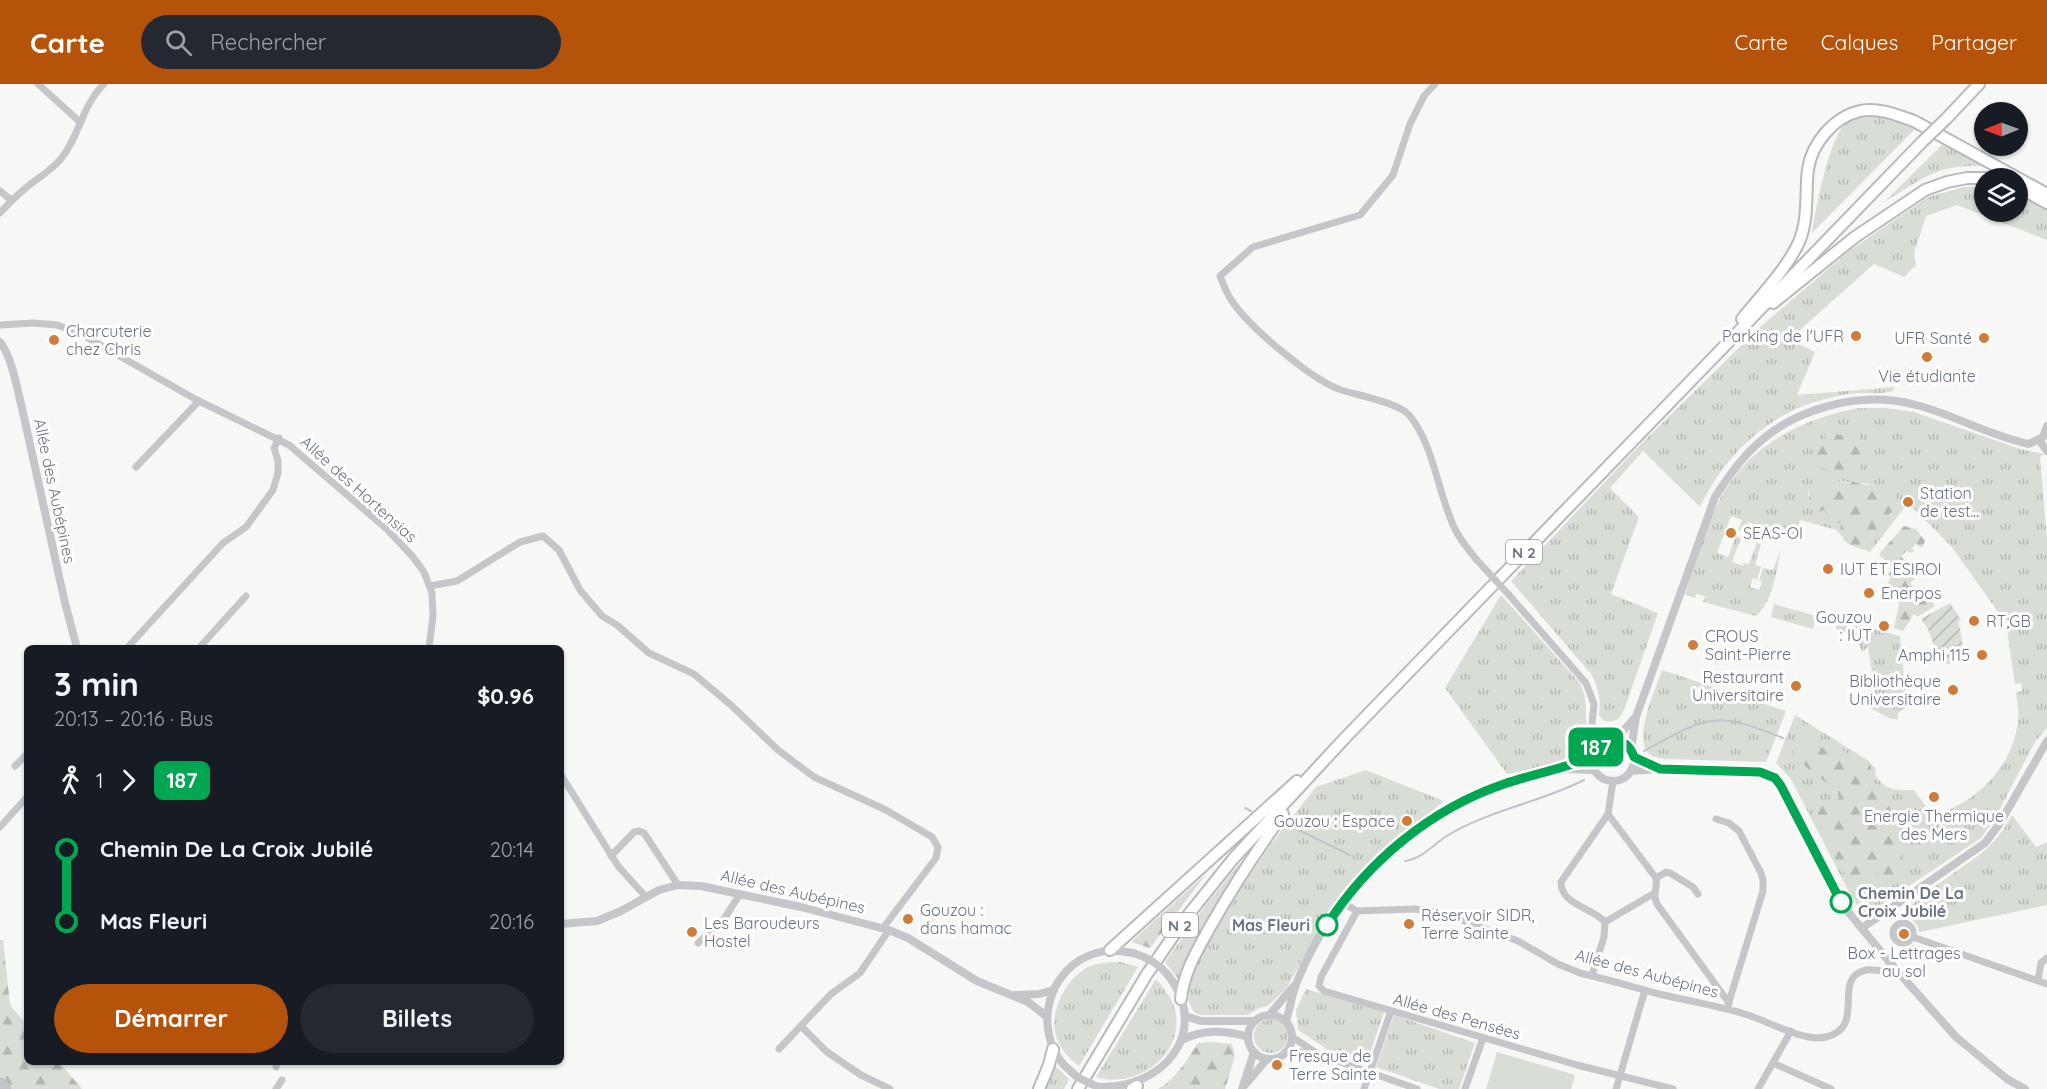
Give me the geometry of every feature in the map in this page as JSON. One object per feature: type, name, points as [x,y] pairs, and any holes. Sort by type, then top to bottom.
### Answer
[{"type":"main road","name":"N 2","points":[[1078,1089],[1147,974],[1185,919],[1233,859],[1344,739],[1979,84]]},
{"type":"main road","name":"N 2","points":[[1704,366],[1795,249],[1804,225],[1811,155],[1817,143],[1845,117],[1861,111],[1896,114],[2047,194]]},
{"type":"main road","name":"N 2","points":[[1704,366],[1774,303],[1855,237],[1925,190],[1947,182],[1974,178]]},
{"type":"main road","points":[[2028,193],[2047,203]]},
{"type":"main road","points":[[1110,950],[1344,739]]},
{"type":"main road","points":[[1181,999],[1189,965],[1227,897],[1307,779]]},
{"type":"main road","points":[[1039,1089],[1053,1049]]},
{"type":"street","points":[[38,84],[80,122]]},
{"type":"street","points":[[0,213],[11,200],[60,160],[89,103],[104,84]]},
{"type":"street","points":[[1435,84],[1424,96],[1410,124],[1393,175],[1360,215],[1253,247],[1220,276],[1232,301],[1264,336],[1313,375],[1340,390],[1381,401],[1408,413],[1418,428],[1427,450],[1455,530],[1476,559],[1586,683],[1594,704],[1592,724],[1601,742]]},
{"type":"street","points":[[0,191],[11,200]]},
{"type":"street","name":"Allée des Hortensias","points":[[0,325],[33,322],[57,326],[81,334],[199,401],[279,438],[300,453],[388,530],[424,572],[430,586],[433,616],[430,645]]},
{"type":"street","name":"Allée des Aubépines","points":[[0,342],[14,376],[62,594],[76,645]]},
{"type":"street","points":[[1631,771],[1636,717],[1715,497],[1732,472],[1753,448],[1780,428],[1806,414],[1832,405],[1858,400],[1887,400],[1916,405],[2029,444],[2043,437],[2047,426]]},
{"type":"street","points":[[136,467],[199,401]]},
{"type":"street","points":[[130,645],[223,543],[246,527],[273,490],[278,473],[278,461],[274,448],[279,438]]},
{"type":"street","points":[[2039,440],[2047,451]]},
{"type":"street","points":[[430,586],[457,581],[520,542],[543,536],[559,550],[580,590],[602,616],[617,625],[649,653],[694,674],[732,705],[778,750],[814,777],[886,810],[932,837],[938,847],[936,858],[886,929],[860,973],[831,994],[779,1049]]},
{"type":"street","points":[[202,645],[246,596]]},
{"type":"street","points":[[1616,739],[1636,717]]},
{"type":"street","points":[[1660,769],[1632,753],[1625,743],[1616,739],[1601,742],[1592,757],[1594,770],[1600,777],[1613,781],[1624,778],[1631,771],[1660,769],[1760,772],[1775,778],[1841,903],[1956,1037],[2007,1079],[2025,1089]]},
{"type":"street","points":[[1862,928],[1985,843],[1997,828],[2047,741]]},
{"type":"street","points":[[15,766],[24,757]]},
{"type":"street","points":[[1318,1054],[1292,1037],[1286,1021],[1296,983],[1316,944],[1342,902],[1382,859],[1444,812],[1505,784],[1563,769],[1592,757]]},
{"type":"street","points":[[1563,769],[1594,770]]},
{"type":"street","points":[[564,780],[611,856],[623,873],[645,896]]},
{"type":"street","points":[[1605,922],[1567,897],[1560,888],[1561,882],[1608,814],[1613,781]]},
{"type":"street","points":[[0,827],[24,799]]},
{"type":"street","points":[[1605,922],[1653,894],[1657,883],[1656,878],[1608,814]]},
{"type":"street","points":[[1716,819],[1729,822],[1739,831],[1763,880],[1763,891],[1728,1007]]},
{"type":"street","points":[[611,856],[634,832],[644,833],[678,885]]},
{"type":"street","points":[[1656,878],[1666,872],[1670,873],[1693,887],[1698,894]]},
{"type":"street","name":"Allée des Aubépines","points":[[564,924],[597,921],[621,911],[645,896],[678,885],[701,886],[801,907],[886,929],[908,938],[977,981],[1028,1002],[1046,1016]]},
{"type":"street","points":[[698,943],[724,919],[740,894]]},
{"type":"street","points":[[1653,894],[1657,904],[1728,1007]]},
{"type":"street","points":[[1342,902],[1357,911]]},
{"type":"street","name":"Allée des Aubépines","points":[[1357,911],[1415,909],[1446,914],[1518,941],[1558,964],[1645,990],[1728,1007],[1791,1032],[1823,1038],[1836,1034],[1845,1026],[1848,989],[1851,981],[1865,970],[1884,971],[1891,964]]},
{"type":"street","name":"Allée des Pensées","points":[[1357,911],[1321,977],[1319,986],[1324,990],[1483,1038],[1673,1089]]},
{"type":"street","points":[[1592,975],[1604,937],[1605,922]]},
{"type":"street","points":[[1912,937],[2047,984]]},
{"type":"street","points":[[1110,950],[1146,957],[1160,966],[1168,975],[1181,999],[1185,1016],[1182,1040],[1169,1063],[1160,1073],[1134,1087],[1112,1089],[1098,1087],[1077,1077],[1064,1065],[1053,1049],[1048,1033],[1046,1016],[1053,990],[1060,977],[1070,967],[1096,953],[1110,950]]},
{"type":"street","points":[[2038,980],[2042,963],[2047,958]]},
{"type":"street","points":[[1270,1014],[1296,983]]},
{"type":"street","name":"Allée des Aubépines","points":[[1010,995],[1039,994],[1053,990]]},
{"type":"street","points":[[1616,1089],[1645,990]]},
{"type":"street","points":[[1364,1089],[1391,1011]]},
{"type":"street","points":[[1267,1059],[1254,1052],[1248,1037],[1251,1025],[1259,1017],[1270,1014],[1286,1021]]},
{"type":"street","points":[[1185,1016],[1201,1021],[1254,1021]]},
{"type":"street","points":[[801,1026],[827,1052],[861,1075],[890,1089]]},
{"type":"street","points":[[1758,1089],[1791,1032]]},
{"type":"street","points":[[1182,1040],[1196,1033],[1235,1033],[1248,1037]]},
{"type":"street","points":[[1242,1088],[1267,1059],[1282,1056],[1288,1051],[1292,1037]]},
{"type":"street","points":[[1465,1089],[1483,1038]]},
{"type":"street","points":[[1288,1051],[1318,1054],[1418,1089]]},
{"type":"street","points":[[1242,1088],[1254,1052]]},
{"type":"street","points":[[1773,1063],[1831,1089]]},
{"type":"street","points":[[276,1089],[282,1080]]},
{"type":"green space","points":[[1880,113],[1917,127],[1812,233],[1825,170],[1837,136],[1844,124],[1852,117]]},
{"type":"green space","points":[[1945,142],[1985,166],[1942,170],[1920,180],[1884,202]]},
{"type":"green space","points":[[1974,186],[1974,212],[1957,205],[1926,216],[1914,253],[1916,265],[1904,277],[1874,264],[1801,329],[1797,343],[1815,352],[1797,395],[1895,387],[1893,391],[1854,393],[1834,397],[1812,403],[1772,423],[1754,436],[1723,468],[1700,507],[1643,451],[1610,488],[1639,517],[1611,594],[1658,613],[1624,710],[1616,720],[1604,721],[1599,715],[1600,704],[1592,675],[1511,581],[1639,446],[1759,328],[1849,251],[1928,197]]},
{"type":"green space","points":[[2028,198],[2047,209],[2047,240],[2001,222],[2028,222]]},
{"type":"green space","points":[[1859,408],[1886,408],[1914,412],[2020,449],[2044,454],[2040,457],[2047,540],[2047,728],[2035,742],[1994,820],[1981,838],[1864,916],[1850,894],[1791,779],[1776,763],[1795,715],[1869,761],[1882,784],[1896,789],[1914,790],[1933,816],[1949,810],[1978,792],[1990,780],[2001,767],[2015,737],[2018,717],[2016,692],[2022,691],[2021,683],[2015,684],[2006,623],[1951,546],[1908,503],[1870,552],[1859,548],[1872,535],[1881,532],[1893,517],[1869,484],[1837,481],[1826,488],[1808,491],[1809,507],[1826,510],[1841,523],[1842,537],[1837,530],[1800,520],[1795,539],[1791,540],[1789,532],[1783,528],[1775,530],[1772,536],[1764,534],[1763,539],[1754,536],[1758,525],[1748,522],[1744,532],[1738,530],[1742,520],[1731,516],[1717,553],[1728,557],[1736,536],[1741,538],[1732,562],[1743,566],[1744,563],[1749,564],[1757,543],[1761,544],[1755,564],[1761,567],[1757,580],[1753,578],[1750,587],[1759,590],[1763,568],[1773,570],[1781,549],[1771,594],[1756,616],[1703,602],[1705,596],[1696,594],[1695,598],[1685,595],[1700,547],[1719,501],[1745,464],[1761,450],[1797,427]]},
{"type":"green space","points":[[1850,431],[1857,432],[1868,456],[1859,470],[1844,473],[1818,467],[1812,457],[1817,446],[1826,438],[1825,434],[1829,432],[1840,435]]},
{"type":"green space","points":[[1837,481],[1847,483],[1852,481],[1883,487],[1899,501],[1896,510],[1889,514],[1893,517],[1881,533],[1872,535],[1859,548],[1844,540],[1841,523],[1830,522],[1825,510],[1818,512],[1809,507],[1809,488],[1820,489]]},
{"type":"green space","points":[[1904,526],[1916,529],[1925,541],[1922,548],[1916,544],[1912,548],[1914,551],[1911,553],[1907,551],[1901,556],[1904,560],[1901,563],[1915,579],[1910,583],[1917,592],[1923,589],[1935,606],[1917,617],[1914,614],[1903,631],[1894,628],[1901,594],[1893,592],[1888,583],[1891,577],[1888,575],[1893,569],[1879,554]]},
{"type":"green space","points":[[1501,595],[1580,683],[1585,701],[1589,737],[1584,750],[1576,757],[1553,765],[1507,774],[1445,688]]},
{"type":"green space","points":[[1950,603],[1961,620],[1958,622],[1962,649],[1959,660],[1946,664],[1941,659],[1921,619]]},
{"type":"green space","points":[[1774,604],[1816,616],[1813,629],[1771,617]]},
{"type":"green space","points":[[1838,619],[1900,636],[1907,707],[1898,713],[1898,719],[1891,719],[1870,708],[1877,704],[1868,647],[1862,652],[1855,639],[1836,629]]},
{"type":"green space","points":[[1662,670],[1786,711],[1766,762],[1666,759],[1650,755],[1644,745],[1644,724]]},
{"type":"green space","points":[[1800,740],[1817,743],[1824,749],[1840,749],[1871,766],[1871,778],[1884,794],[1901,806],[1902,869],[1889,877],[1868,871],[1867,880],[1872,891],[1869,898],[1855,888],[1834,856],[1824,835],[1817,808],[1823,802],[1839,799],[1838,792],[1795,758],[1792,750]]},
{"type":"green space","points":[[1366,770],[1444,801],[1385,849],[1351,882],[1316,935],[1286,989],[1268,1006],[1259,1008],[1248,1015],[1200,1015],[1194,1012],[1189,1003],[1188,984],[1191,972],[1232,901],[1271,844],[1316,787]]},
{"type":"green space","points":[[2012,815],[2036,847],[2047,842],[2047,905],[1920,932],[1911,919],[1896,918],[1992,844]]},
{"type":"green space","points":[[1243,859],[1188,953],[1178,979],[1165,962],[1205,906]]},
{"type":"green space","points":[[1207,873],[1150,948],[1131,942]]},
{"type":"green space","points":[[0,940],[3,940],[10,1005],[24,1021],[24,1065],[62,1065],[82,1089],[0,1089]]},
{"type":"green space","points":[[1121,962],[1138,967],[1079,1066],[1065,1053],[1056,1036],[1054,1026],[1057,1006],[1066,988],[1080,972],[1091,966]]},
{"type":"green space","points":[[1156,979],[1169,996],[1175,1010],[1176,1030],[1172,1044],[1164,1056],[1140,1074],[1111,1080],[1096,1077]]},
{"type":"green space","points":[[1306,989],[1384,1012],[1366,1065],[1333,1053],[1298,1030],[1296,1010]]},
{"type":"green space","points":[[1394,1015],[1475,1043],[1459,1089],[1439,1089],[1376,1067]]},
{"type":"green space","points":[[1271,1019],[1283,1024],[1288,1036],[1283,1048],[1271,1053],[1259,1048],[1254,1036],[1259,1024]]},
{"type":"green space","points":[[1198,1043],[1232,1044],[1235,1056],[1225,1089],[1158,1089],[1176,1074]]},
{"type":"green space","points":[[1497,1052],[1575,1075],[1571,1089],[1486,1089]]},
{"type":"green space","points":[[1052,1063],[1069,1079],[1064,1089],[1042,1089]]},
{"type":"waterway","points":[[1644,751],[1683,730],[1712,721],[1741,723],[1783,738]]},
{"type":"waterway","points":[[1405,861],[1421,855],[1461,828],[1584,780]]},
{"type":"waterway","points":[[1245,808],[1251,811]]},
{"type":"waterway","points":[[1288,825],[1350,855]]},
{"type":"waterway","points":[[0,1085],[4,1089]]},
{"type":"bus line","name":"187","points":[[1327,925],[1355,886],[1382,859],[1444,812],[1505,784],[1563,769],[1592,757],[1601,742],[1611,739],[1625,743],[1634,757],[1660,769],[1760,772],[1775,778],[1841,902]]},
{"type":"place","name":"Parking de l'UFR","points":[[1856,336]]},
{"type":"place","name":"UFR Santé","points":[[1984,338]]},
{"type":"place","name":"Charcuterie chez Chris","points":[[54,340]]},
{"type":"place","name":"Vie étudiante","points":[[1927,357]]},
{"type":"place","name":"Station de test...","points":[[1908,502]]},
{"type":"place","name":"SEAS-OI","points":[[1731,533]]},
{"type":"place","name":"IUT ET ESIROI","points":[[1828,569]]},
{"type":"place","name":"Enerpos","points":[[1869,593]]},
{"type":"place","name":"RT;GB","points":[[1974,621]]},
{"type":"place","name":"Gouzou : IUT","points":[[1884,626]]},
{"type":"place","name":"CROUS Saint-Pierre","points":[[1693,645]]},
{"type":"place","name":"Amphi 115","points":[[1982,655]]},
{"type":"place","name":"Restaurant Universitaire","points":[[1796,686]]},
{"type":"place","name":"Bibliothèque Universitaire","points":[[1953,690]]},
{"type":"place","name":"Energie Thermique des Mers","points":[[1934,797]]},
{"type":"place","name":"Gouzou : Espace","points":[[1407,821]]},
{"type":"place","name":"Chemin De La Croix Jubilé","points":[[1841,902]]},
{"type":"place","name":"Gouzou : dans hamac","points":[[908,919]]},
{"type":"place","name":"Réservoir SIDR, Terre Sainte","points":[[1409,924]]},
{"type":"place","name":"Mas Fleuri","points":[[1327,925]]},
{"type":"place","name":"Les Baroudeurs Hostel","points":[[692,932]]},
{"type":"place","name":"Box - Lettrages au sol","points":[[1904,934]]},
{"type":"place","name":"Fresque de Terre Sainte","points":[[1277,1065]]}]
